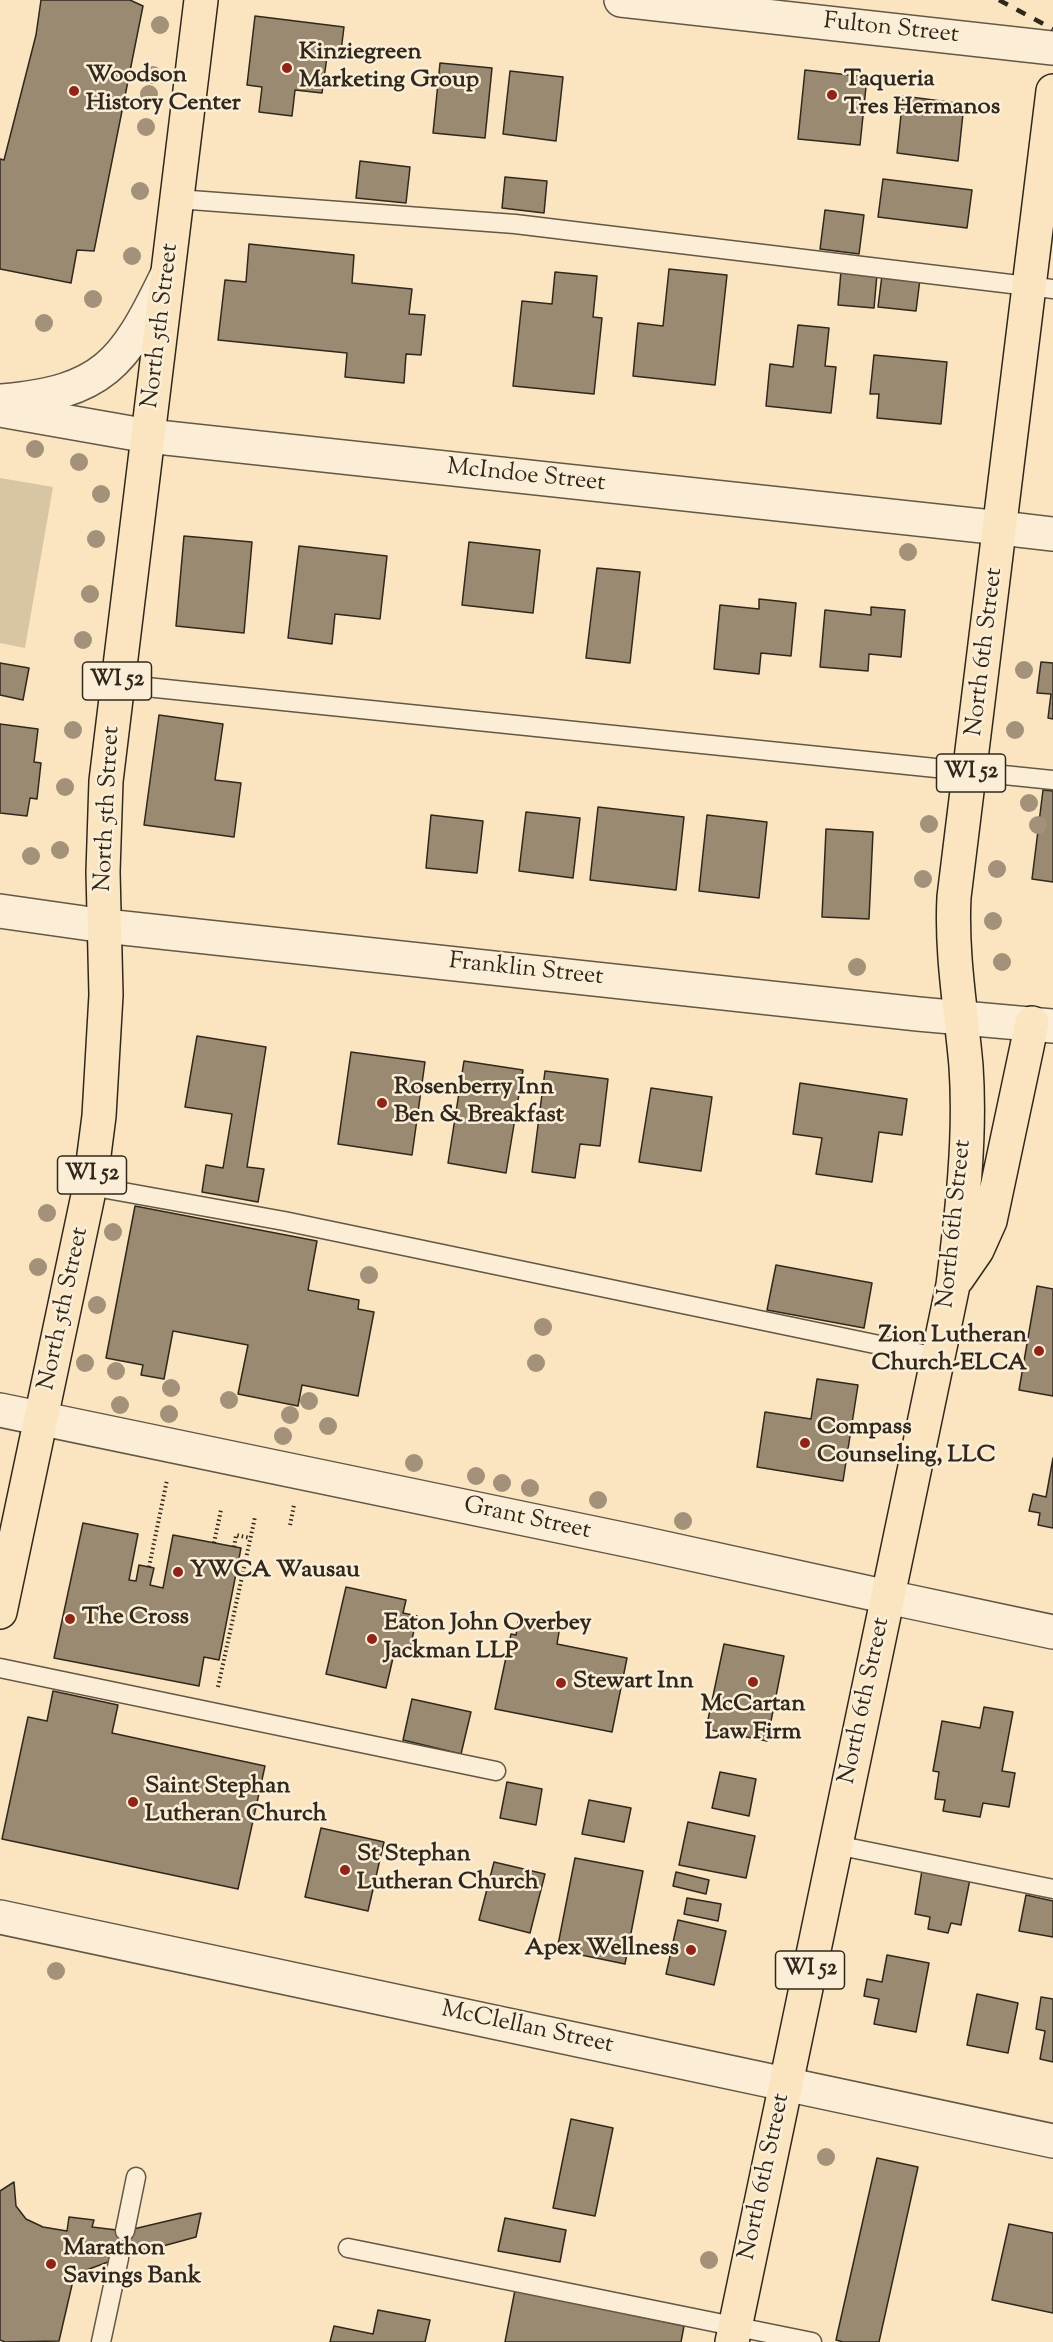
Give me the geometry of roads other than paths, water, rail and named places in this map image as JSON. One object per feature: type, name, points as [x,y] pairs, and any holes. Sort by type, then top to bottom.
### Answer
[{"type":"main road","name":"North 5th Street","points":[[0,1612],[90,1186],[99,1116],[106,995],[103,872],[106,782],[201,0]]},
{"type":"main road","name":"North 6th Street","points":[[734,2333],[953,1285],[966,1139],[966,1076],[954,961],[953,913],[1000,528],[1041,288],[1053,91]]},
{"type":"main road","points":[[953,1285],[977,1250],[990,1221],[1043,1024]]},
{"type":"street","name":"Fulton Street","points":[[621,0],[1053,48]]},
{"type":"street","points":[[0,401],[60,393],[88,381],[111,364],[130,345],[168,273]]},
{"type":"street","name":"McIndoe Street","points":[[0,410],[148,436],[1053,534]]},
{"type":"street","name":"Franklin Street","points":[[0,911],[105,926],[1043,1024]]},
{"type":"street","name":"Grant Street","points":[[0,1410],[1053,1632]]},
{"type":"street","name":"McClellan Street","points":[[0,1917],[1053,2141]]},
{"type":"lane","points":[[177,199],[515,224],[1041,288]]},
{"type":"lane","points":[[117,684],[1053,780]]},
{"type":"lane","points":[[90,1186],[284,1221],[938,1357]]},
{"type":"lane","points":[[0,1668],[496,1771]]},
{"type":"lane","points":[[836,1845],[1053,1889]]},
{"type":"lane","points":[[124,2231],[136,2177]]},
{"type":"lane","points":[[348,2247],[734,2333],[812,2342]]},
{"type":"lane","points":[[101,2342],[119,2258]]},
{"type":"railway","points":[[999,0],[1053,29]]},
{"type":"place","name":"Kinziegreen Marketing Group","points":[[287,68]]},
{"type":"place","name":"Woodson History Center","points":[[74,91]]},
{"type":"place","name":"Taqueria Tres Hermanos","points":[[832,95]]},
{"type":"place","name":"Rosenberry Inn Ben & Breakfast","points":[[382,1103]]},
{"type":"place","name":"Zion Lutheran Church-ELCA","points":[[1039,1351]]},
{"type":"place","name":"Compass Counseling, LLC","points":[[805,1443]]},
{"type":"place","name":"YWCA Wausau","points":[[178,1572]]},
{"type":"place","name":"The Cross","points":[[70,1619]]},
{"type":"place","name":"Eaton John Overbey Jackman LLP","points":[[372,1639]]},
{"type":"place","name":"McCartan Law Firm","points":[[753,1682]]},
{"type":"place","name":"Stewart Inn","points":[[561,1683]]},
{"type":"place","name":"Saint Stephan Lutheran Church","points":[[133,1802]]},
{"type":"place","name":"St Stephan Lutheran Church","points":[[345,1870]]},
{"type":"place","name":"Apex Wellness","points":[[691,1950]]},
{"type":"place","name":"Marathon Savings Bank","points":[[51,2264]]}]
